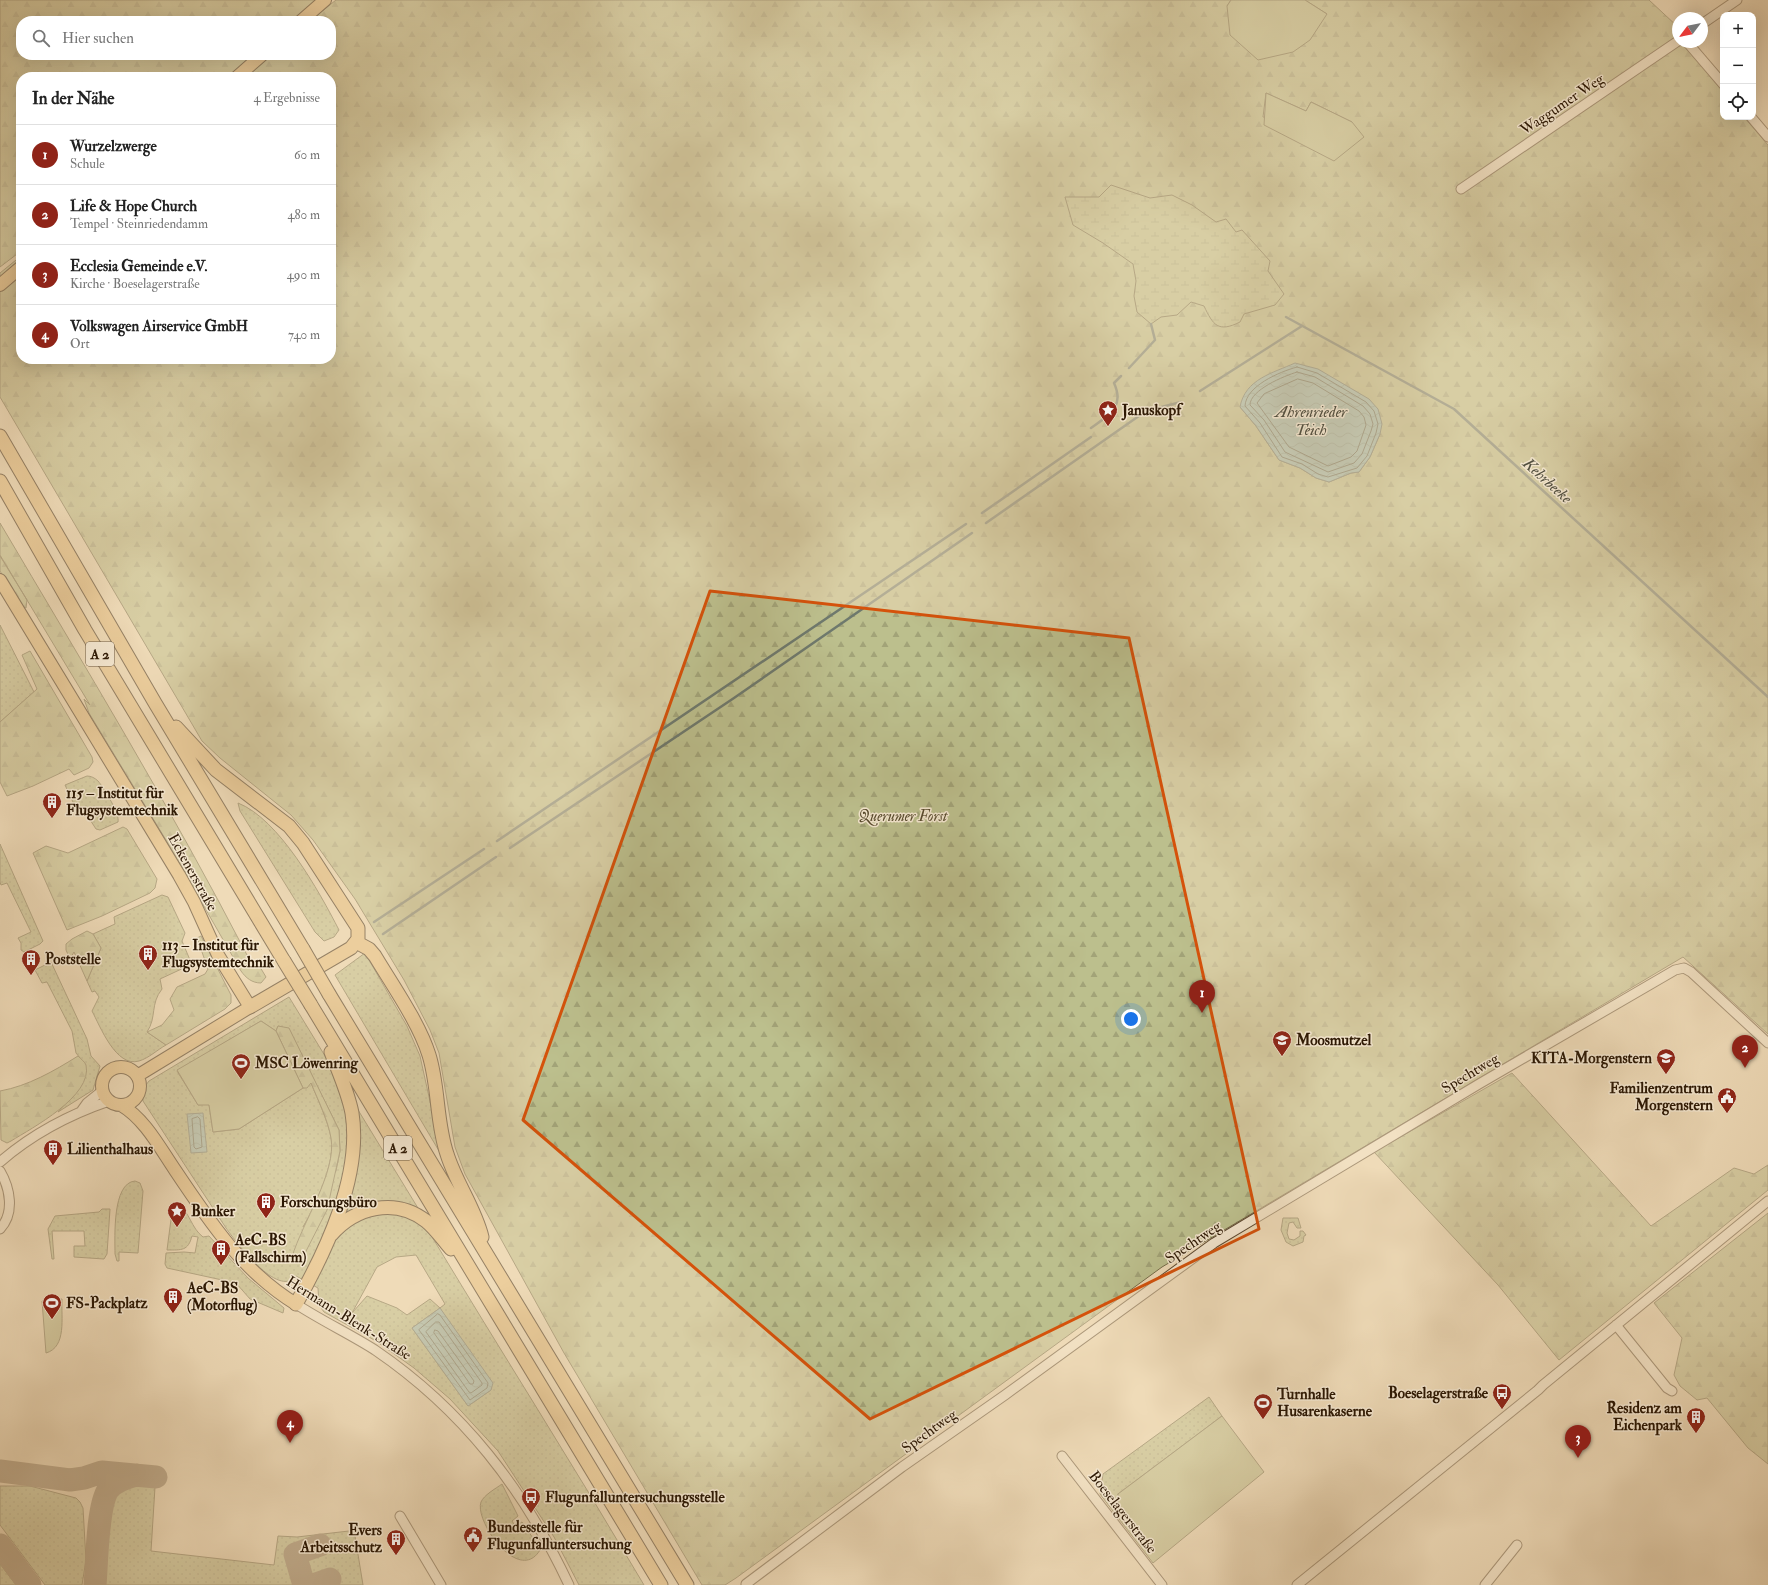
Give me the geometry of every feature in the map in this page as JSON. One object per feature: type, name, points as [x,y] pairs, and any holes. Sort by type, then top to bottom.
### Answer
[{"type":"highway","name":"A 2","points":[[0,436],[154,703],[686,1585]]},
{"type":"highway","name":"A 2","points":[[0,481],[85,630],[661,1585]]},
{"type":"highway","points":[[154,703],[216,770],[276,814],[296,834],[357,925],[359,932],[356,942],[351,948],[250,1008]]},
{"type":"highway","points":[[356,942],[369,949],[375,956],[426,1047],[433,1070],[441,1130],[446,1151],[458,1183],[478,1220],[485,1251]]},
{"type":"highway","points":[[296,1304],[329,1238],[349,1178],[353,1156],[354,1128],[350,1101],[313,1008]]},
{"type":"highway","points":[[329,1238],[341,1225],[363,1211],[380,1207],[404,1210],[420,1217],[432,1227],[480,1284]]},
{"type":"main road","points":[[307,16],[325,0]]},
{"type":"main road","points":[[243,72],[256,60]]},
{"type":"main road","points":[[0,285],[16,271]]},
{"type":"main road","name":"Eckenerstraße","points":[[0,580],[179,875],[194,902],[218,955],[250,1008]]},
{"type":"main road","points":[[137,1076],[250,1008]]},
{"type":"main road","points":[[121,1066],[129,1068],[137,1076],[140,1087],[136,1097],[131,1102],[122,1105],[109,1101],[102,1091],[103,1077],[113,1068],[121,1066]]},
{"type":"main road","name":"Hermann-Blenk-Straße","points":[[136,1097],[149,1126],[151,1135]]},
{"type":"main road","name":"Hermann-Blenk-Straße","points":[[122,1105],[135,1115],[151,1135],[202,1210],[228,1244],[265,1282],[296,1304]]},
{"type":"street","points":[[1708,20],[1737,0]]},
{"type":"street","name":"Waggumer Weg","points":[[1461,189],[1672,45]]},
{"type":"street","points":[[1692,48],[1720,80]]},
{"type":"street","points":[[1754,120],[1768,137]]},
{"type":"street","name":"Spechtweg","points":[[746,1584],[902,1467],[1005,1395],[1214,1243],[1492,1076],[1675,970],[1684,968],[1691,972],[1768,1043]]},
{"type":"street","points":[[82,1110],[87,1102],[102,1091]]},
{"type":"street","points":[[0,1162],[16,1148],[82,1110],[109,1101]]},
{"type":"street","points":[[0,1171],[8,1190],[10,1202],[6,1221],[0,1229]]},
{"type":"street","points":[[1296,1585],[1538,1390],[1768,1201]]},
{"type":"street","name":"Hermann-Blenk-Straße","points":[[296,1304],[364,1344],[402,1370],[435,1397],[468,1429],[498,1464],[520,1497],[570,1585]]},
{"type":"street","points":[[1616,1325],[1667,1388],[1672,1391]]},
{"type":"street","name":"Boeselagerstraße","points":[[1062,1456],[1162,1585]]},
{"type":"street","points":[[400,1516],[441,1585]]},
{"type":"street","points":[[1485,1585],[1517,1545]]},
{"type":"highlighted area","points":[[710,591],[1129,638],[1259,1229],[870,1419],[523,1120]]},
{"type":"green space","points":[[0,0],[332,0],[312,16],[16,16],[16,60],[258,60],[242,72],[16,72],[16,255],[0,267]]},
{"type":"green space","name":"Querumer Forst","points":[[336,0],[1231,0],[1227,6],[1327,14],[1305,0],[1649,0],[1672,21],[1672,48],[1687,48],[1720,88],[1720,120],[1747,120],[1768,145],[1768,1034],[1683,957],[1162,1267],[736,1578],[725,1585],[702,1585],[564,1353],[465,1174],[455,1147],[439,1053],[430,1030],[404,980],[355,899],[313,840],[291,815],[220,758],[202,741],[0,397],[0,273],[16,260],[16,364],[336,364],[336,72],[247,72],[262,60],[336,60],[336,16],[316,16]],"holes":[[[1266,93],[1306,111],[1311,102],[1352,122],[1263,117]],[[1240,407],[1380,434],[1370,457],[1359,472],[1351,473],[1329,482],[1316,478],[1300,468],[1279,460],[1256,426]]]},
{"type":"green space","points":[[1231,0],[1305,0],[1327,14],[1310,40],[1293,52],[1258,60],[1230,35],[1227,6]]},
{"type":"green space","points":[[1266,93],[1306,111],[1311,102],[1352,122],[1364,137],[1334,161],[1264,125]]},
{"type":"green space","points":[[1111,185],[1150,198],[1172,195],[1192,205],[1216,222],[1226,219],[1236,232],[1242,230],[1270,261],[1268,271],[1284,294],[1275,305],[1244,314],[1240,322],[1226,327],[1217,325],[1210,318],[1204,306],[1191,302],[1177,315],[1161,317],[1151,324],[1137,312],[1134,296],[1136,281],[1133,264],[1103,243],[1073,225],[1065,197],[1099,197]]},
{"type":"green space","points":[[0,523],[158,791],[250,961],[257,962],[266,977],[261,983],[250,980],[241,971],[166,840],[89,713],[84,699],[90,705],[0,555]]},
{"type":"green space","points":[[0,556],[27,600],[26,608],[19,605],[0,571]]},
{"type":"green space","points":[[0,625],[34,692],[0,722]]},
{"type":"green space","points":[[30,651],[92,757],[93,762],[89,768],[74,775],[69,769],[33,786],[7,796],[0,782],[0,722],[37,689],[22,655]]},
{"type":"green space","points":[[87,776],[94,778],[101,784],[117,813],[118,822],[100,830],[96,829],[85,812],[79,815],[65,785]]},
{"type":"green space","points":[[238,803],[253,811],[268,824],[283,840],[296,858],[321,896],[339,930],[334,937],[324,941],[315,932],[240,811]]},
{"type":"green space","points":[[123,827],[127,829],[157,879],[155,888],[150,893],[102,916],[67,930],[33,853],[46,846],[68,853]]},
{"type":"green space","points":[[0,844],[43,941],[24,952],[21,950],[21,943],[18,938],[31,932],[7,883],[1,885]]},
{"type":"green space","points":[[162,895],[168,897],[185,933],[182,941],[190,960],[188,966],[160,979],[162,989],[156,1000],[152,1021],[147,1032],[166,1045],[143,1060],[131,1061],[123,1058],[116,1052],[104,1035],[92,1011],[99,997],[95,991],[92,992],[87,981],[101,948],[93,934],[115,924],[114,917]]},
{"type":"green space","points":[[87,931],[93,934],[101,948],[87,981],[74,952],[70,959],[66,950],[66,944]]},
{"type":"green space","points":[[201,936],[231,995],[231,1003],[225,1009],[166,1045],[147,1032],[162,1025],[174,1010],[170,999],[177,987],[205,974],[208,969],[197,938]]},
{"type":"green space","points":[[365,953],[407,1026],[420,1056],[442,1156],[335,975]]},
{"type":"green space","points":[[51,962],[87,1039],[91,1056],[100,1066],[93,1090],[58,1112],[82,1084],[85,1064],[76,1053],[72,1031],[47,982],[42,983],[35,970]]},
{"type":"green space","points":[[289,997],[421,1213],[429,1232],[644,1585],[579,1585],[554,1537],[498,1451],[450,1399],[414,1368],[376,1341],[324,1312],[319,1305],[318,1288],[296,1276],[288,1281],[279,1280],[269,1275],[258,1266],[226,1228],[143,1101],[142,1090],[149,1081]],"holes":[[[261,1021],[276,1031],[278,1026],[289,1029],[339,1130],[340,1151],[336,1171],[303,1227],[313,1208],[328,1171],[332,1147],[327,1123],[311,1083],[307,1087],[303,1088],[239,1129],[213,1132],[209,1104],[198,1105],[177,1071]],[[416,1255],[445,1304],[440,1308],[430,1299],[407,1315],[397,1308],[367,1296],[352,1313],[377,1267],[396,1257]],[[440,1308],[491,1390],[468,1406],[412,1328]]]},
{"type":"green space","name":"MSC Löwenring","points":[[261,1021],[276,1031],[303,1088],[239,1129],[213,1132],[209,1105],[198,1105],[177,1070]]},
{"type":"green space","points":[[278,1026],[289,1028],[339,1130],[340,1151],[327,1210],[302,1259],[296,1262],[292,1257],[318,1198],[329,1166],[331,1138],[325,1117],[311,1083],[307,1088],[303,1088],[276,1031]]},
{"type":"green space","points":[[78,1056],[86,1065],[86,1077],[80,1088],[71,1099],[59,1110],[11,1141],[7,1143],[1,1140],[0,1091],[31,1082]]},
{"type":"green space","points":[[1512,1073],[1651,1226],[1734,1168],[1754,1174],[1768,1165],[1768,1190],[1559,1360],[1498,1285],[1374,1152]]},
{"type":"green space","points":[[135,1181],[140,1183],[143,1191],[138,1253],[119,1252],[119,1261],[117,1261],[115,1254],[116,1212],[122,1191],[128,1184]]},
{"type":"green space","points":[[177,1203],[185,1211],[199,1233],[203,1237],[209,1236],[248,1278],[284,1308],[283,1313],[250,1299],[236,1283],[167,1268],[165,1264],[166,1253],[195,1253],[198,1237],[192,1236],[189,1245],[184,1249],[167,1250],[173,1204]]},
{"type":"green space","points":[[102,1209],[110,1209],[107,1254],[104,1259],[74,1257],[74,1246],[85,1246],[84,1231],[52,1231],[54,1259],[52,1259],[48,1229],[55,1216],[99,1212]]},
{"type":"green space","points":[[1768,1213],[1768,1464],[1748,1448],[1707,1398],[1697,1400],[1680,1386],[1674,1375],[1682,1338],[1654,1303]]},
{"type":"green space","points":[[1283,1218],[1298,1218],[1301,1228],[1297,1228],[1293,1222],[1289,1223],[1287,1233],[1289,1239],[1294,1240],[1300,1236],[1300,1231],[1303,1231],[1306,1235],[1304,1236],[1303,1242],[1293,1246],[1286,1242],[1281,1230]]},
{"type":"green space","name":"FS-Packplatz","points":[[62,1299],[62,1330],[60,1338],[53,1350],[46,1353],[42,1301]]},
{"type":"green space","points":[[1209,1397],[1222,1416],[1118,1494],[1119,1519],[1100,1494],[1103,1474]]},
{"type":"green space","points":[[1222,1416],[1264,1472],[1153,1563],[1119,1519],[1118,1494]]},
{"type":"green space","points":[[134,1484],[155,1487],[151,1551],[274,1565],[278,1536],[297,1537],[349,1531],[355,1536],[363,1585],[104,1585],[111,1505],[114,1498],[120,1491],[125,1487]]},
{"type":"green space","points":[[502,1484],[518,1516],[512,1521],[515,1526],[522,1522],[539,1547],[540,1550],[531,1559],[521,1560],[510,1555],[491,1535],[484,1522],[481,1511],[482,1499]]},
{"type":"green space","points":[[0,1486],[30,1486],[76,1498],[80,1502],[83,1508],[86,1560],[82,1585],[45,1585],[0,1525]]},
{"type":"green space","points":[[0,1564],[16,1585],[0,1585]]},
{"type":"water","name":"Ahrenrieder Teich","points":[[1295,363],[1318,369],[1369,399],[1378,409],[1382,424],[1380,434],[1370,457],[1359,472],[1351,473],[1329,482],[1316,478],[1300,468],[1279,460],[1256,426],[1240,407],[1243,397],[1254,383],[1269,374]]},
{"type":"water","points":[[203,1113],[207,1152],[191,1153],[187,1114]]},
{"type":"water","points":[[440,1308],[493,1383],[491,1390],[468,1406],[412,1328]]},
{"type":"waterway","name":"Kehrbeeke","points":[[1286,317],[1454,409],[1768,697]]},
{"type":"waterway","points":[[1129,368],[1155,340],[1151,324]]},
{"type":"waterway","points":[[1200,391],[1302,326]]},
{"type":"waterway","points":[[1091,428],[1104,419],[1113,410],[1118,398],[1114,383],[1121,376]]},
{"type":"waterway","points":[[986,523],[1146,411],[1181,402]]},
{"type":"waterway","points":[[982,513],[1091,437]]},
{"type":"waterway","points":[[497,841],[966,524]]},
{"type":"waterway","points":[[510,848],[734,698],[972,533]]},
{"type":"waterway","points":[[374,922],[484,849]]},
{"type":"waterway","points":[[383,934],[496,857]]},
{"type":"taxiway","points":[[0,1471],[70,1480],[84,1478],[102,1472],[156,1477]]},
{"type":"taxiway","points":[[95,1585],[97,1550],[104,1498],[108,1490],[114,1484],[137,1475]]},
{"type":"taxiway","points":[[0,1545],[30,1585]]},
{"type":"taxiway","points":[[304,1585],[295,1554],[320,1545]]},
{"type":"taxiway","points":[[313,1585],[330,1579]]},
{"type":"place","name":"Januskopf","points":[[1108,427]]},
{"type":"place","name":"115 – Institut für Flugsystemtechnik","points":[[52,819]]},
{"type":"place","name":"113 – Institut für Flugsystemtechnik","points":[[148,971]]},
{"type":"place","name":"Poststelle","points":[[31,976]]},
{"type":"place","name":"Wurzelzwerge","points":[[1202,1013]]},
{"type":"place","name":"Moosmutzel","points":[[1282,1057]]},
{"type":"place","name":"Life & Hope Church","points":[[1745,1068]]},
{"type":"place","name":"KITA-Morgenstern","points":[[1666,1075]]},
{"type":"place","name":"MSC Löwenring","points":[[241,1080]]},
{"type":"place","name":"Familienzentrum Morgenstern","points":[[1727,1114]]},
{"type":"place","name":"Lilienthalhaus","points":[[53,1166]]},
{"type":"place","name":"Forschungsbüro","points":[[266,1219]]},
{"type":"place","name":"Bunker","points":[[177,1228]]},
{"type":"place","name":"AeC-BS (Fallschirm)","points":[[221,1266]]},
{"type":"place","name":"AeC-BS (Motorflug)","points":[[173,1314]]},
{"type":"place","name":"FS-Packplatz","points":[[52,1320]]},
{"type":"place","name":"Boeselagerstraße","points":[[1502,1410]]},
{"type":"place","name":"Turnhalle Husarenkaserne","points":[[1263,1420]]},
{"type":"place","name":"Residenz am Eichenpark","points":[[1696,1434]]},
{"type":"place","name":"Volkswagen Airservice GmbH","points":[[290,1443]]},
{"type":"place","name":"Ecclesia Gemeinde e.V.","points":[[1578,1458]]},
{"type":"place","name":"Flugunfalluntersuchungsstelle","points":[[531,1514]]},
{"type":"place","name":"Bundesstelle für Flugunfalluntersuchung","points":[[473,1553]]},
{"type":"place","name":"Evers Arbeitsschutz","points":[[396,1556]]}]
